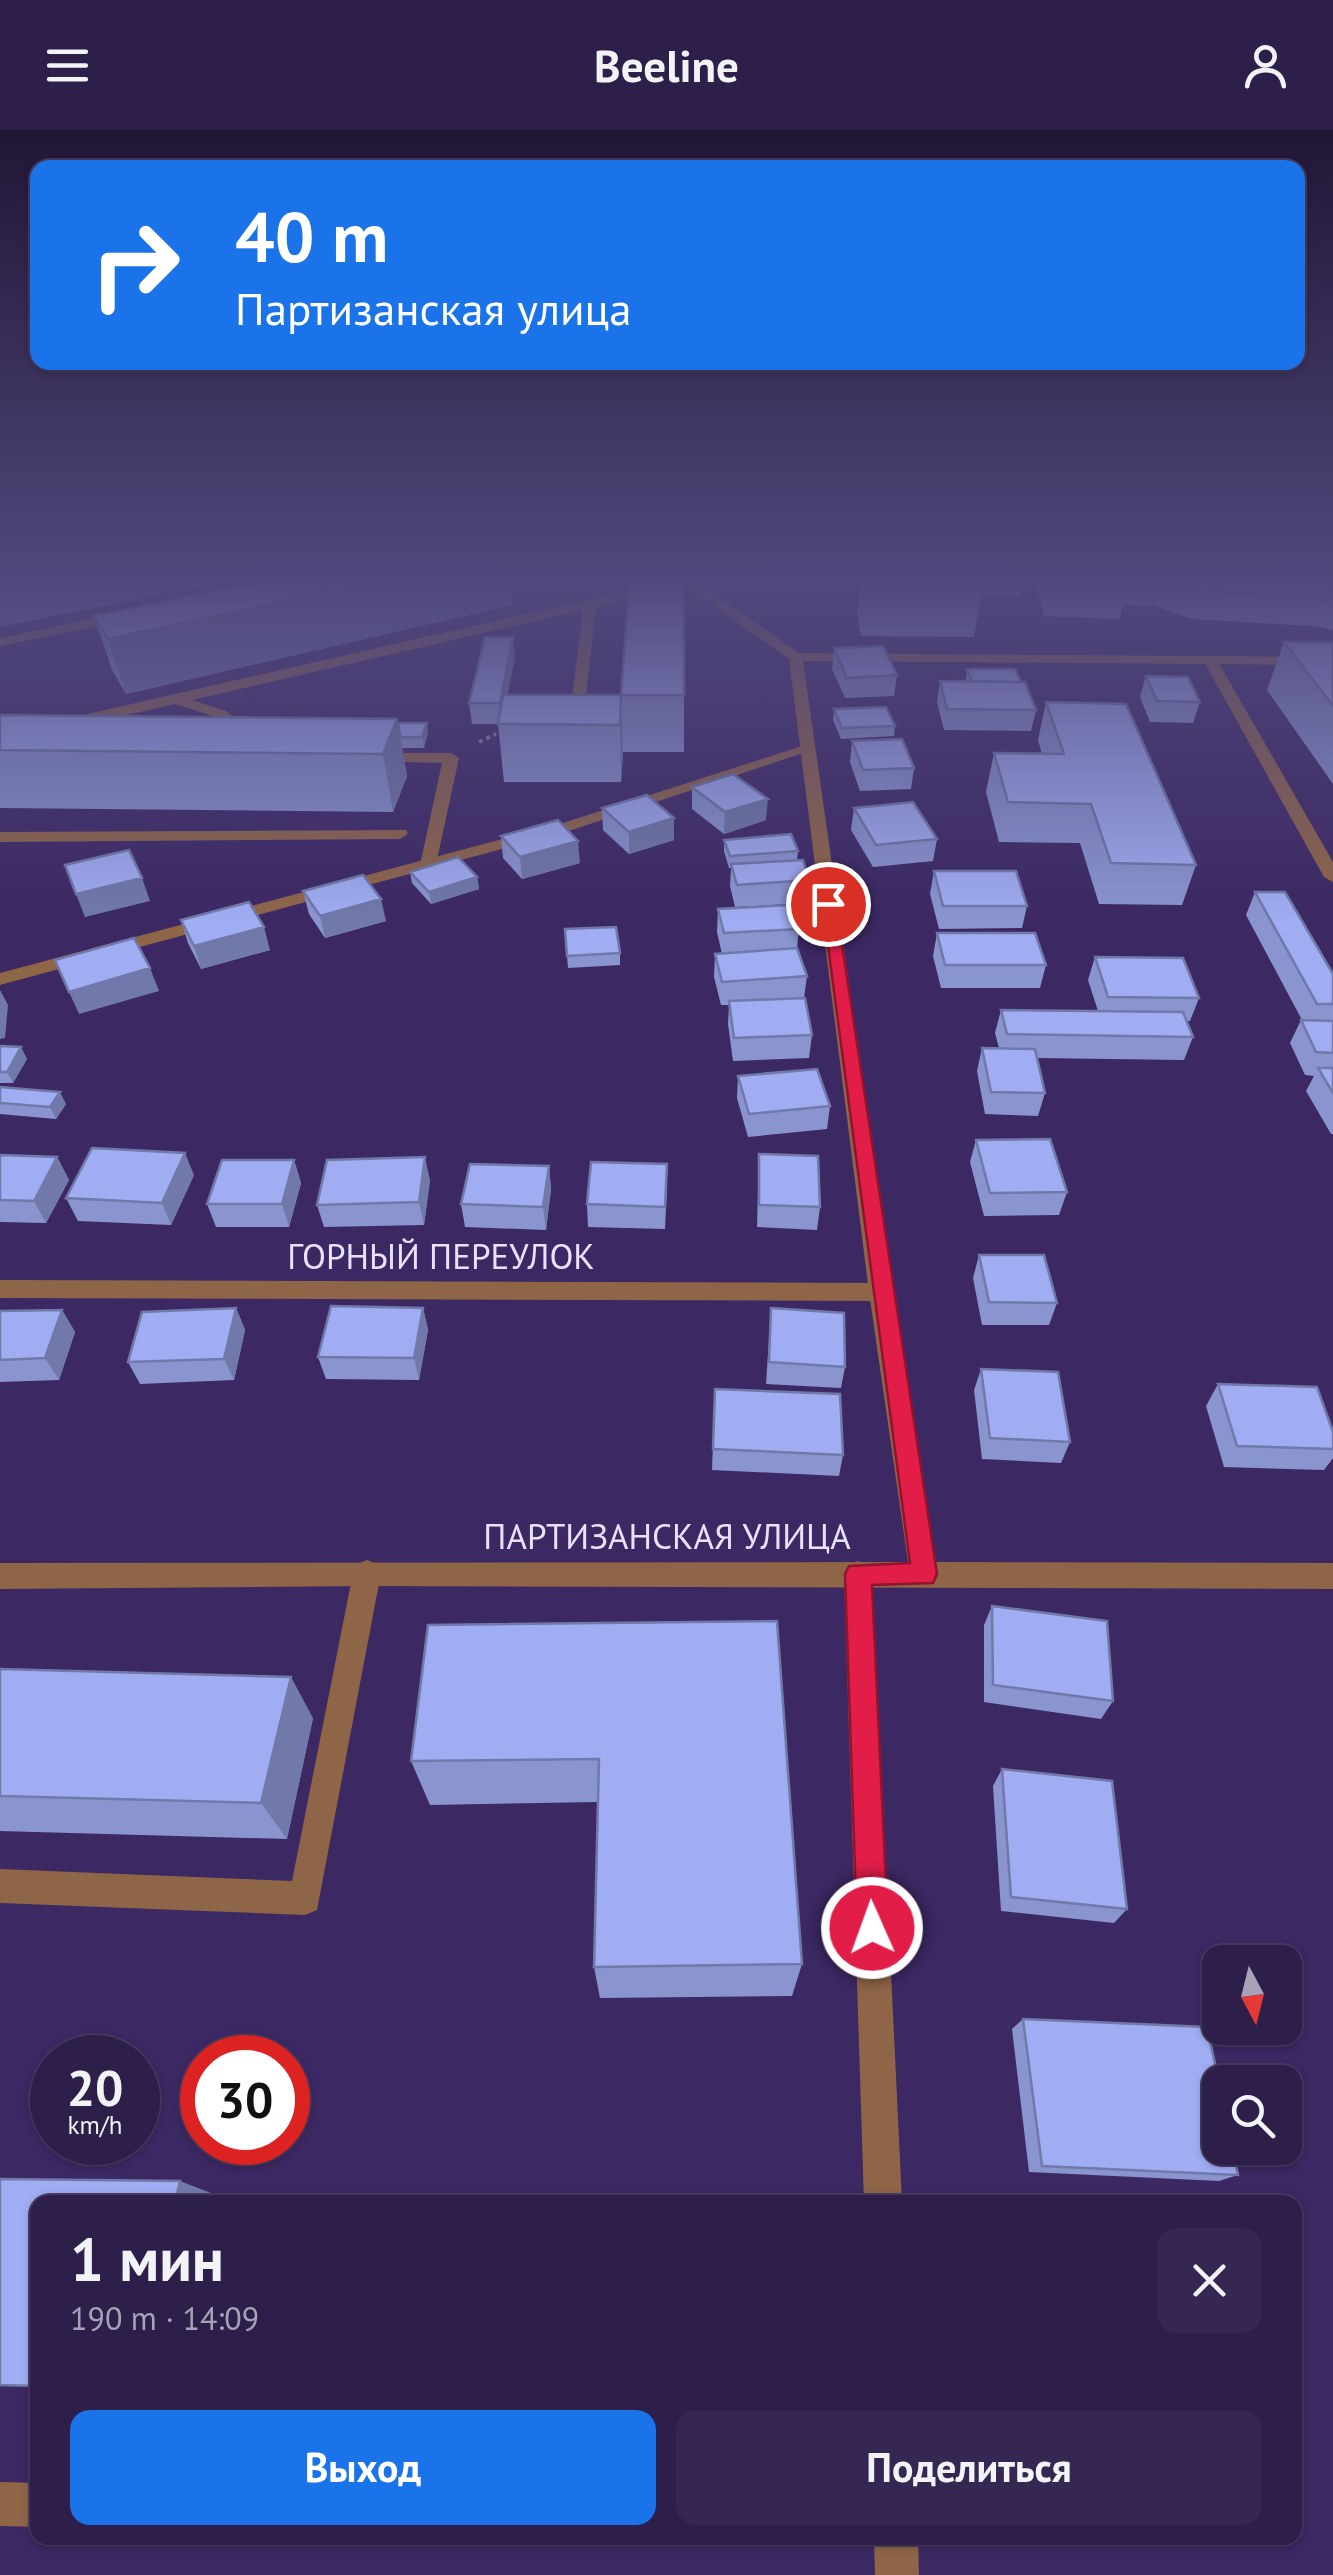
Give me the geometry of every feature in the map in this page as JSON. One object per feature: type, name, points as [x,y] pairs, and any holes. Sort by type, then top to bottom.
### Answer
[{"type":"street","points":[[0,739],[211,691]]},
{"type":"street","points":[[555,732],[574,732],[579,691]]},
{"type":"street","points":[[800,691],[881,1292],[924,1574]]},
{"type":"street","points":[[1228,691],[1333,877]]},
{"type":"street","points":[[176,699],[221,714],[261,747]]},
{"type":"street","points":[[0,979],[569,826],[807,749]]},
{"type":"street","points":[[353,758],[451,758],[429,865]]},
{"type":"street","points":[[0,837],[400,834]]},
{"type":"street","name":"ГОРНЫЙ ПЕРЕУЛОК","points":[[0,1290],[881,1292]]},
{"type":"street","points":[[0,1886],[305,1898],[367,1573]]},
{"type":"street","points":[[858,1574],[883,2195]]},
{"type":"street","name":"ПАРТИЗАНСКАЯ УЛИЦА","points":[[0,1576],[1333,1576]]},
{"type":"street","points":[[0,2504],[30,2505]]},
{"type":"street","points":[[896,2545],[898,2575]]},
{"type":"building","points":[[472,691],[502,691],[500,703],[469,703]]},
{"type":"building","points":[[621,691],[684,691],[684,695],[621,695]]},
{"type":"building","points":[[943,691],[1029,691],[1036,710],[947,709]]},
{"type":"building","points":[[1153,691],[1195,691],[1200,702],[1157,701]]},
{"type":"building","points":[[1322,691],[1333,691],[1333,706]]},
{"type":"building","points":[[503,695],[621,695],[620,725],[498,724]]},
{"type":"building","points":[[1046,702],[1126,704],[1196,865],[1111,863],[1091,804],[1008,802],[994,753],[1064,754]]},
{"type":"building","points":[[886,707],[895,726],[842,728],[834,709]]},
{"type":"building","points":[[0,715],[397,719],[383,754],[0,750]]},
{"type":"building","points":[[398,723],[427,723],[422,737],[400,737]]},
{"type":"building","points":[[902,739],[914,768],[863,770],[852,741]]},
{"type":"building","points":[[733,774],[768,799],[725,812],[692,787]]},
{"type":"building","points":[[647,795],[674,818],[629,832],[602,808]]},
{"type":"building","points":[[913,802],[937,839],[876,845],[854,808]]},
{"type":"building","points":[[558,820],[578,841],[520,857],[501,836]]},
{"type":"building","points":[[791,834],[798,851],[730,856],[724,840]]},
{"type":"building","points":[[129,850],[142,878],[76,894],[65,865]]},
{"type":"building","points":[[458,857],[477,877],[429,892],[410,872]]},
{"type":"building","points":[[803,860],[809,880],[737,885],[731,864]]},
{"type":"building","points":[[934,871],[1016,871],[1027,906],[943,906]]},
{"type":"building","points":[[363,875],[381,899],[320,916],[303,891]]},
{"type":"building","points":[[1255,892],[1285,892],[1333,974],[1333,1004],[1317,1004]]},
{"type":"building","points":[[249,902],[264,927],[194,946],[181,920]]},
{"type":"building","points":[[791,905],[799,929],[724,933],[718,909]]},
{"type":"building","points":[[616,927],[620,953],[567,956],[565,929]]},
{"type":"building","points":[[937,933],[1035,933],[1046,965],[945,965]]},
{"type":"building","points":[[134,938],[150,968],[69,992],[55,960]]},
{"type":"building","points":[[797,948],[807,976],[722,982],[715,954]]},
{"type":"building","points":[[1095,957],[1183,958],[1199,998],[1108,997]]},
{"type":"building","points":[[805,998],[812,1035],[734,1038],[729,1001]]},
{"type":"building","points":[[1001,1010],[1183,1012],[1193,1037],[1007,1034]]},
{"type":"building","points":[[1301,1020],[1333,1021],[1333,1053],[1316,1052]]},
{"type":"building","points":[[0,1046],[21,1047],[7,1072],[0,1072]]},
{"type":"building","points":[[982,1048],[1035,1049],[1045,1093],[991,1092]]},
{"type":"building","points":[[1318,1068],[1333,1068],[1333,1093]]},
{"type":"building","points":[[817,1069],[830,1106],[749,1114],[738,1076]]},
{"type":"building","points":[[0,1087],[60,1092],[50,1107],[0,1103]]},
{"type":"building","points":[[1050,1139],[1067,1192],[990,1193],[976,1140]]},
{"type":"building","points":[[92,1148],[185,1153],[162,1203],[66,1198]]},
{"type":"building","points":[[759,1154],[818,1156],[820,1207],[759,1205]]},
{"type":"building","points":[[0,1155],[57,1157],[34,1201],[0,1200]]},
{"type":"building","points":[[425,1157],[419,1202],[317,1205],[327,1160]]},
{"type":"building","points":[[222,1160],[294,1160],[282,1204],[207,1204]]},
{"type":"building","points":[[591,1162],[667,1164],[665,1207],[587,1204]]},
{"type":"building","points":[[470,1164],[549,1166],[543,1207],[461,1204]]},
{"type":"building","points":[[979,1255],[1044,1255],[1057,1303],[989,1302]]},
{"type":"building","points":[[331,1306],[423,1308],[414,1358],[318,1357]]},
{"type":"building","points":[[236,1308],[224,1359],[128,1362],[142,1312]]},
{"type":"building","points":[[771,1308],[844,1313],[845,1367],[769,1362]]},
{"type":"building","points":[[62,1310],[45,1358],[0,1360],[0,1311]]},
{"type":"building","points":[[981,1369],[1058,1372],[1070,1442],[990,1438]]},
{"type":"building","points":[[1218,1384],[1317,1387],[1333,1432],[1333,1449],[1237,1446]]},
{"type":"building","points":[[715,1389],[840,1394],[843,1455],[713,1449]]},
{"type":"building","points":[[992,1606],[1107,1621],[1113,1701],[993,1685]]},
{"type":"building","points":[[777,1621],[802,1964],[594,1967],[599,1759],[411,1761],[428,1625]]},
{"type":"building","points":[[0,1669],[291,1677],[261,1803],[0,1796]]},
{"type":"building","points":[[1002,1769],[1112,1781],[1127,1909],[1011,1897]]},
{"type":"building","points":[[1023,2019],[1202,2027],[1202,2045],[1211,2045],[1215,2065],[1202,2065],[1202,2165],[1236,2165],[1238,2175],[1042,2166]]},
{"type":"building","points":[[0,2179],[180,2181],[177,2195],[30,2195],[30,2386],[0,2385]]},
{"type":"route","points":[[828,904],[924,1574],[858,1574],[872,1928]]}]
